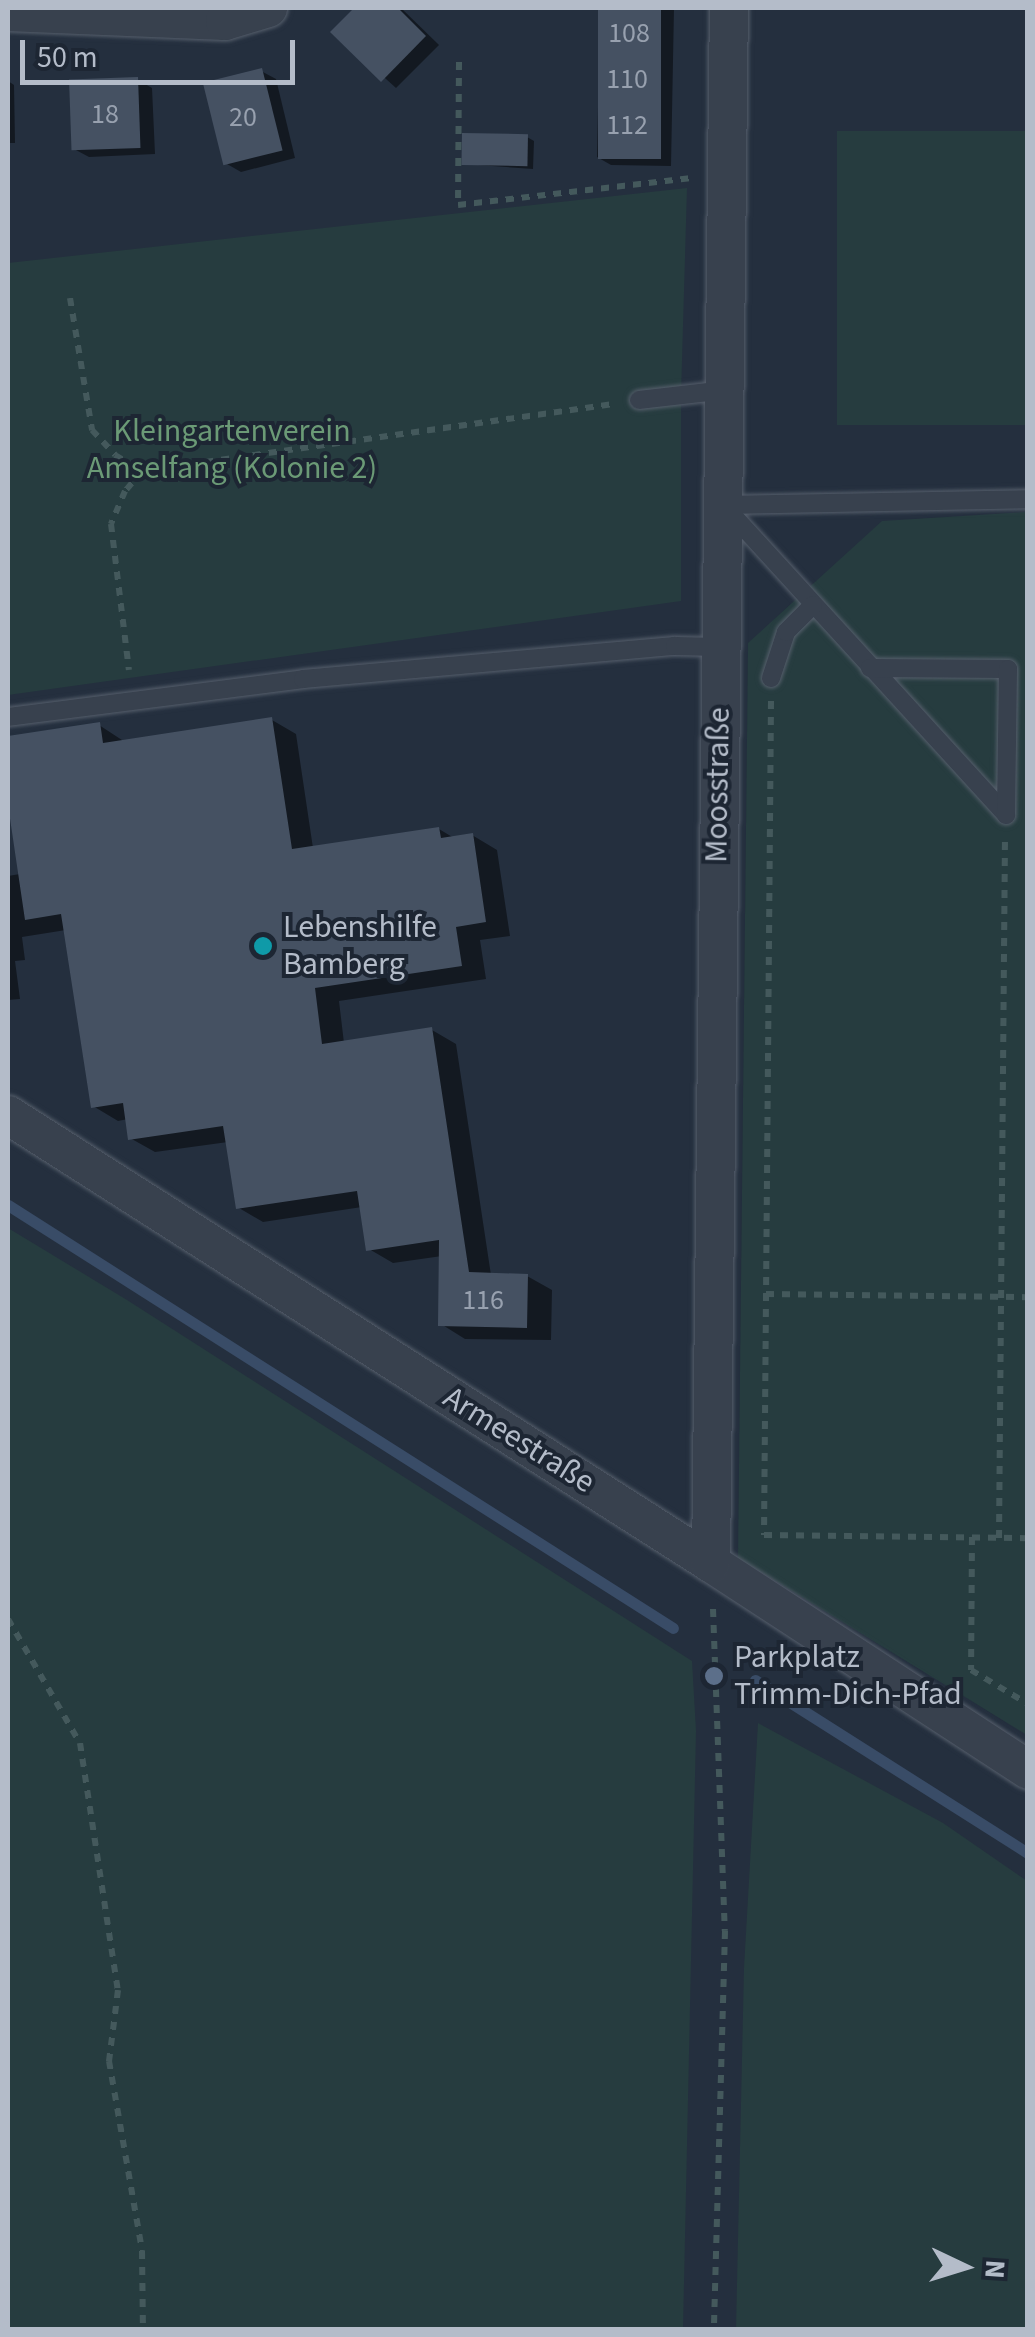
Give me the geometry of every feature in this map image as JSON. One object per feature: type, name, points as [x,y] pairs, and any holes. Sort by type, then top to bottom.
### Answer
[{"type":"street","points":[[8,12],[225,21],[268,8]]},
{"type":"street","name":"Moosstraße","points":[[712,1562],[728,8]]},
{"type":"street","name":"Armeestraße","points":[[8,1116],[712,1562],[1028,1770]]},
{"type":"lane","points":[[639,400],[725,390]]},
{"type":"lane","points":[[724,505],[1028,498]]},
{"type":"lane","points":[[724,505],[1006,814]]},
{"type":"lane","points":[[772,678],[786,632],[813,605]]},
{"type":"lane","points":[[8,718],[303,678],[674,646],[719,647]]},
{"type":"lane","points":[[870,668],[1008,669],[1006,814]]},
{"type":"path","points":[[458,62],[458,205],[727,173]]},
{"type":"path","points":[[70,298],[92,430],[116,455],[142,471]]},
{"type":"path","points":[[128,670],[111,524],[124,490],[142,471],[639,400]]},
{"type":"path","points":[[772,678],[764,1535],[1028,1538]]},
{"type":"path","points":[[999,1538],[1006,814]]},
{"type":"path","points":[[766,1294],[1028,1296]]},
{"type":"path","points":[[972,1537],[971,1670],[1028,1704]]},
{"type":"path","points":[[712,1562],[725,1931],[714,2330]]},
{"type":"path","points":[[8,1619],[80,1743],[90,1828],[106,1898],[118,1990],[109,2060],[142,2250],[142,2330]]},
{"type":"green space","points":[[837,131],[1027,131],[1027,425],[837,425]]},
{"type":"green space","name":"Kleingartenverein Amselfang (Kolonie 2)","points":[[687,188],[681,601],[8,695],[8,263]]},
{"type":"green space","points":[[1027,512],[1027,1735],[738,1558],[748,643],[882,521]]},
{"type":"green space","points":[[8,1228],[692,1661],[696,1731],[683,2329],[8,2329]]},
{"type":"green space","points":[[758,1723],[943,1823],[1027,1881],[1027,2329],[736,2329],[744,1968]]},
{"type":"building","points":[[354,8],[398,8],[426,36],[381,82],[330,32]]},
{"type":"building","points":[[598,8],[661,8],[661,159],[598,159]]},
{"type":"building","points":[[262,68],[283,150],[223,165],[203,83]]},
{"type":"building","points":[[138,77],[140,148],[72,150],[69,79]]},
{"type":"building","points":[[462,133],[528,134],[527,166],[461,165]]},
{"type":"building","name":"Lebenshilfe Bamberg","points":[[272,717],[292,849],[439,827],[441,838],[473,833],[486,922],[456,927],[462,966],[315,988],[322,1044],[432,1027],[469,1272],[528,1274],[527,1328],[438,1326],[439,1240],[366,1251],[357,1191],[236,1209],[223,1126],[128,1140],[123,1103],[91,1108],[61,914],[25,920],[8,805],[8,736],[100,722],[103,743]]},
{"type":"waterway","points":[[8,1205],[673,1628]]},
{"type":"waterway","points":[[755,1680],[1028,1853]]},
{"type":"place","name":"Lebenshilfe Bamberg","points":[[263,946]]},
{"type":"place","name":"Parkplatz Trimm-Dich-Pfad","points":[[714,1676]]}]
